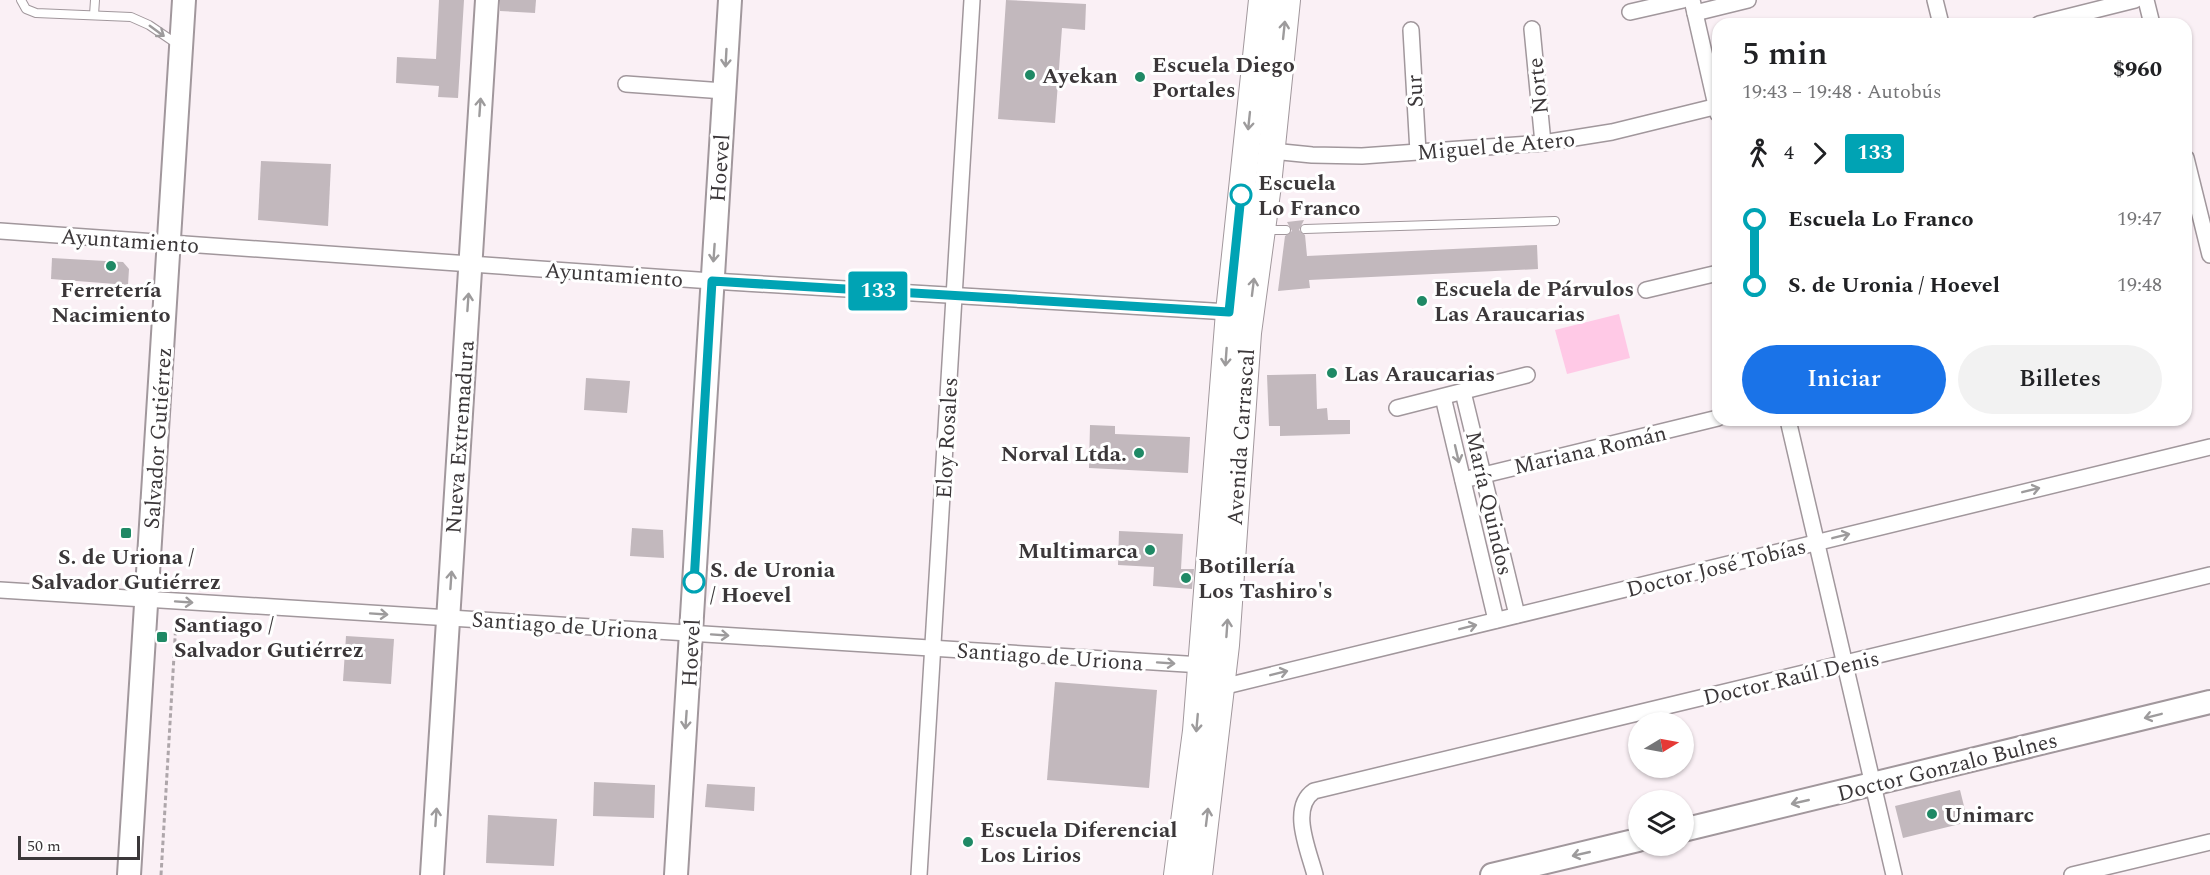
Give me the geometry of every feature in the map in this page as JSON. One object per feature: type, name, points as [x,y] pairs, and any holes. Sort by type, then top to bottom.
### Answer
[{"type":"main road","name":"Avenida Carrascal","points":[[1177,875],[1196,731],[1229,312],[1262,0]]},
{"type":"main road","name":"Avenida Carrascal","points":[[1199,875],[1222,687],[1246,355],[1272,151],[1287,0]]},
{"type":"street","name":"Salvador Gutiérrez","points":[[129,875],[184,0]]},
{"type":"street","name":"Nueva Extremadura","points":[[432,875],[487,0]]},
{"type":"street","name":"Hoevel","points":[[676,875],[730,0]]},
{"type":"street","name":"Eloy Rosales","points":[[919,875],[972,0]]},
{"type":"street","points":[[1630,12],[1683,0]]},
{"type":"street","points":[[1712,88],[1693,6],[1748,0]]},
{"type":"street","points":[[1935,0],[1940,18]]},
{"type":"street","points":[[2063,18],[2135,0]]},
{"type":"street","points":[[2146,0],[2150,18]]},
{"type":"street","name":"Norte","points":[[1532,28],[1543,143]]},
{"type":"street","name":"Sur","points":[[1411,30],[1418,152]]},
{"type":"street","points":[[626,84],[724,92]]},
{"type":"street","name":"Miguel de Atero","points":[[1272,151],[1330,156],[1543,143],[1612,132],[1712,110]]},
{"type":"street","points":[[2192,182],[2209,250]]},
{"type":"street","name":"Ayuntamiento","points":[[0,231],[712,281],[1229,312]]},
{"type":"street","points":[[1646,290],[1712,274]]},
{"type":"street","points":[[1397,408],[1527,375]]},
{"type":"street","name":"María Quindos","points":[[1463,392],[1517,615]]},
{"type":"street","name":"María Quindos","points":[[1443,397],[1496,620]]},
{"type":"street","name":"Mariana Román","points":[[1463,480],[1712,419]]},
{"type":"street","points":[[1789,426],[1894,875]]},
{"type":"street","name":"Doctor José Tobías","points":[[1222,687],[2210,447]]},
{"type":"street","name":"Doctor Raúl Denis","points":[[1315,875],[1302,818],[1304,800],[1321,789],[2210,575]]},
{"type":"street","name":"Santiago de Uriona","points":[[0,590],[1202,665]]},
{"type":"street","name":"Doctor Gonzalo Bulnes","points":[[1694,827],[2210,702]]},
{"type":"street","points":[[1492,875],[1628,842]]},
{"type":"street","points":[[2072,875],[2210,842]]},
{"type":"lane","points":[[21,0],[27,9],[36,13],[131,17],[149,25],[181,47]]},
{"type":"lane","points":[[94,15],[95,0]]},
{"type":"lane","points":[[1305,229],[1555,221]]},
{"type":"lane","points":[[1260,231],[1286,230]]},
{"type":"path","points":[[161,875],[176,622]]},
{"type":"shaded area","points":[[1619,314],[1630,358],[1567,374],[1555,330]]},
{"type":"building","points":[[439,0],[464,0],[458,98],[438,97],[439,86],[396,83],[397,57],[436,59]]},
{"type":"building","points":[[500,0],[536,0],[535,13],[500,11]]},
{"type":"building","name":"Ayekan","points":[[1006,0],[1086,4],[1085,30],[1062,28],[1055,123],[998,119]]},
{"type":"building","points":[[261,161],[331,164],[328,226],[258,220]]},
{"type":"building","points":[[1304,220],[1299,230],[1305,235],[1307,256],[1537,245],[1538,269],[1309,280],[1310,288],[1278,291],[1285,236],[1292,231],[1287,222]]},
{"type":"building","points":[[52,258],[123,262],[129,269],[128,285],[51,279]]},
{"type":"building","points":[[1316,374],[1317,409],[1327,408],[1328,420],[1350,420],[1350,434],[1280,436],[1280,426],[1269,426],[1267,375]]},
{"type":"building","points":[[586,378],[630,381],[627,413],[584,410]]},
{"type":"building","name":"Norval Ltda.","points":[[1090,425],[1115,426],[1115,434],[1190,437],[1188,473],[1089,468]]},
{"type":"building","points":[[632,528],[663,530],[664,558],[630,556]]},
{"type":"building","name":"Multimarca","points":[[1119,531],[1183,534],[1181,569],[1194,569],[1192,589],[1153,586],[1154,567],[1118,565]]},
{"type":"building","points":[[346,636],[394,639],[391,684],[343,681]]},
{"type":"building","points":[[1055,682],[1157,690],[1149,788],[1047,780]]},
{"type":"building","points":[[594,782],[655,785],[654,818],[593,816]]},
{"type":"building","points":[[707,784],[755,787],[754,811],[705,807]]},
{"type":"building","name":"Unimarc","points":[[1960,790],[1968,822],[1903,838],[1895,806]]},
{"type":"building","points":[[488,815],[557,819],[554,866],[486,863]]},
{"type":"bus line","name":"133","points":[[694,582],[712,281],[1229,312],[1241,195]]},
{"type":"place","name":"Ayekan","points":[[1030,75]]},
{"type":"place","name":"Escuela Diego Portales","points":[[1140,77]]},
{"type":"place","name":"Escuela Lo Franco","points":[[1241,195]]},
{"type":"place","name":"Ferretería Nacimiento","points":[[111,266]]},
{"type":"place","name":"Escuela de Párvulos Las Araucarias","points":[[1422,301]]},
{"type":"place","name":"Las Araucarias","points":[[1332,373]]},
{"type":"place","name":"Norval Ltda.","points":[[1139,453]]},
{"type":"place","name":"S. de Uriona / Salvador Gutiérrez","points":[[126,533]]},
{"type":"place","name":"Multimarca","points":[[1150,550]]},
{"type":"place","name":"Botillería Los Tashiro's","points":[[1186,578]]},
{"type":"place","name":"S. de Uronia / Hoevel","points":[[694,582]]},
{"type":"place","name":"Santiago / Salvador Gutiérrez","points":[[162,637]]},
{"type":"place","name":"Unimarc","points":[[1932,814]]},
{"type":"place","name":"Escuela Diferencial Los Lirios","points":[[968,842]]}]
